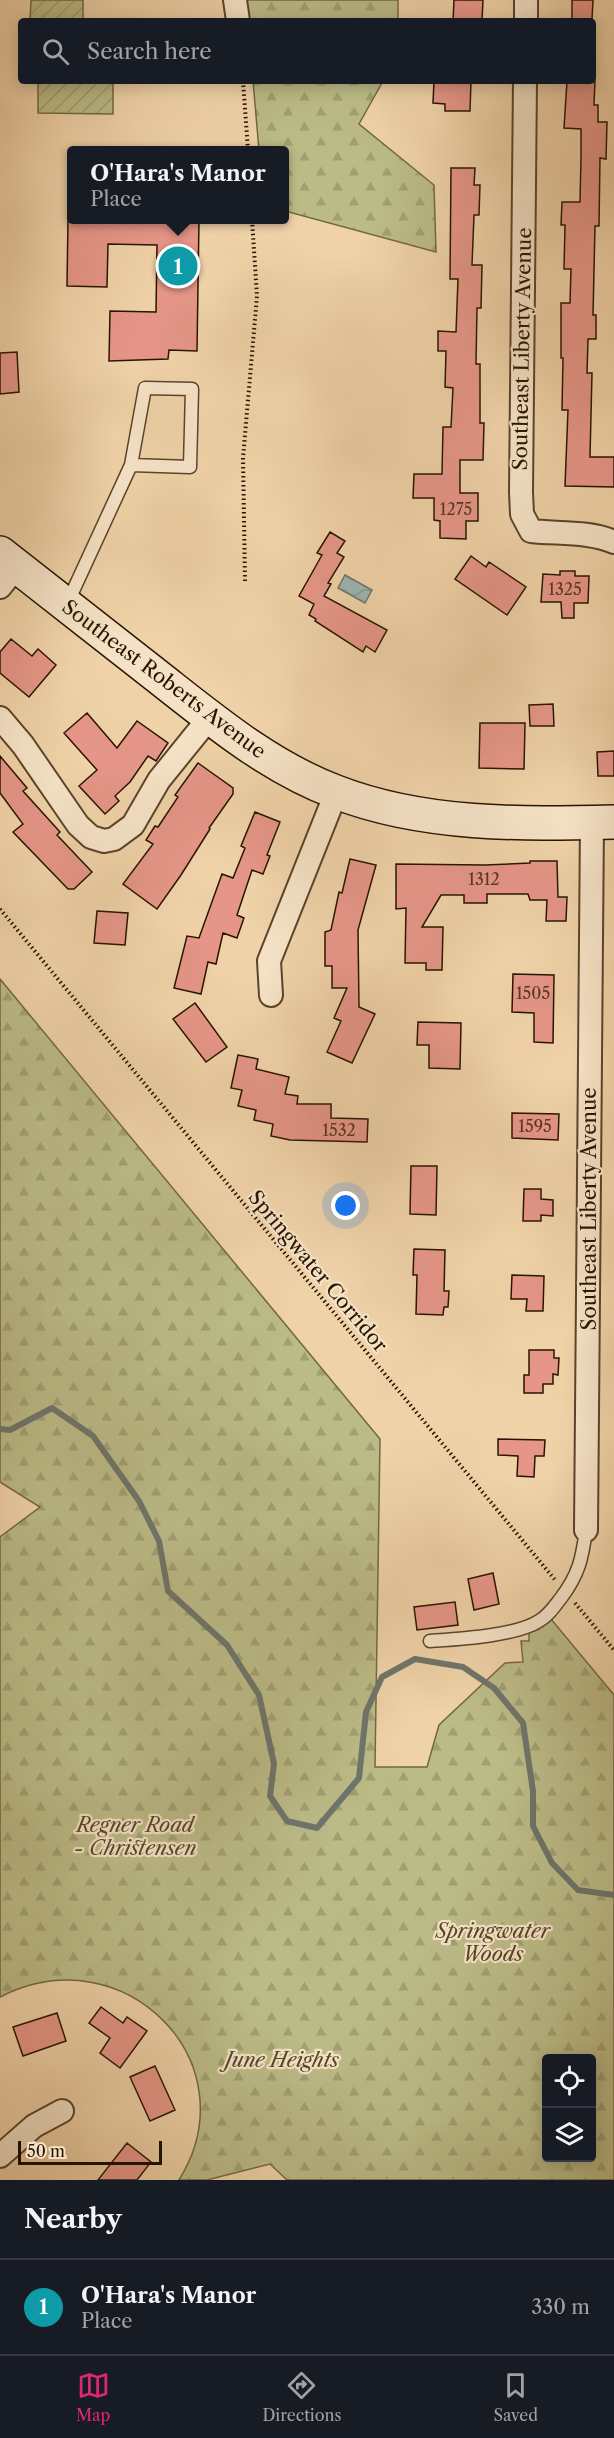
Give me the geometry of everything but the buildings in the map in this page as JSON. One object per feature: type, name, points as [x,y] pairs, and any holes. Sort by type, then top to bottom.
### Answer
[{"type":"street","points":[[235,0],[238,18]]},
{"type":"street","points":[[526,0],[526,18]]},
{"type":"street","name":"Southeast Liberty Avenue","points":[[525,84],[522,514],[531,531],[581,534],[614,542]]},
{"type":"street","name":"Southeast Roberts Avenue","points":[[6,569],[67,605],[210,717],[266,757],[336,793],[375,805],[433,817],[515,822],[603,822]]},
{"type":"street","points":[[0,718],[23,745],[78,825],[91,837],[104,841],[114,840],[133,825],[159,780],[210,717]]},
{"type":"street","points":[[271,995],[269,961],[336,793]]},
{"type":"street","name":"Southeast Liberty Avenue","points":[[586,1530],[603,822]]},
{"type":"street","points":[[0,2156],[34,2126],[62,2111]]},
{"type":"lane","points":[[67,605],[131,465],[146,388],[192,389],[190,467],[131,465]]},
{"type":"lane","name":"Southeast Liberty Avenue","points":[[430,1641],[493,1633],[532,1625],[552,1610],[576,1577],[582,1561],[586,1530]]},
{"type":"path","points":[[243,84],[248,146]]},
{"type":"path","points":[[245,581],[243,458],[257,296],[252,224]]},
{"type":"path","name":"Springwater Corridor","points":[[0,909],[614,1650]]},
{"type":"green space","points":[[31,0],[83,0],[83,18],[30,18]]},
{"type":"green space","points":[[245,0],[398,0],[398,18],[247,18]]},
{"type":"green space","points":[[38,84],[113,84],[113,114],[38,113]]},
{"type":"green space","points":[[253,84],[381,84],[359,124],[434,185],[436,252],[289,212],[289,146],[259,146]]},
{"type":"green space","points":[[0,979],[380,1439],[375,1767],[427,1767],[439,1725],[505,1663],[523,1662],[521,1641],[529,1641],[529,1626],[546,1613],[614,1695],[614,2180],[287,2180],[270,2164],[207,2180],[179,2180],[197,2136],[199,2093],[187,2054],[163,2021],[130,1996],[91,1982],[46,1982],[0,1997],[0,1537],[40,1507],[0,1482]]},
{"type":"water","points":[[345,575],[372,590],[365,603],[338,588]]},
{"type":"waterway","points":[[0,1429],[10,1430],[52,1408],[93,1436],[139,1501],[159,1541],[168,1591],[227,1645],[259,1695],[274,1764],[270,1796],[287,1821],[317,1828],[359,1778],[366,1712],[382,1677],[415,1659],[463,1667],[494,1688],[523,1723],[533,1791],[533,1826],[552,1863],[578,1890],[614,1895]]},
{"type":"place","name":"O'Hara's Manor","points":[[178,266]]},
{"type":"park label","name":"Regner Road - Christensen","points":[[135,1836]]},
{"type":"park label","name":"Springwater Woods","points":[[493,1942]]},
{"type":"park label","name":"June Heights","points":[[282,2060]]}]
